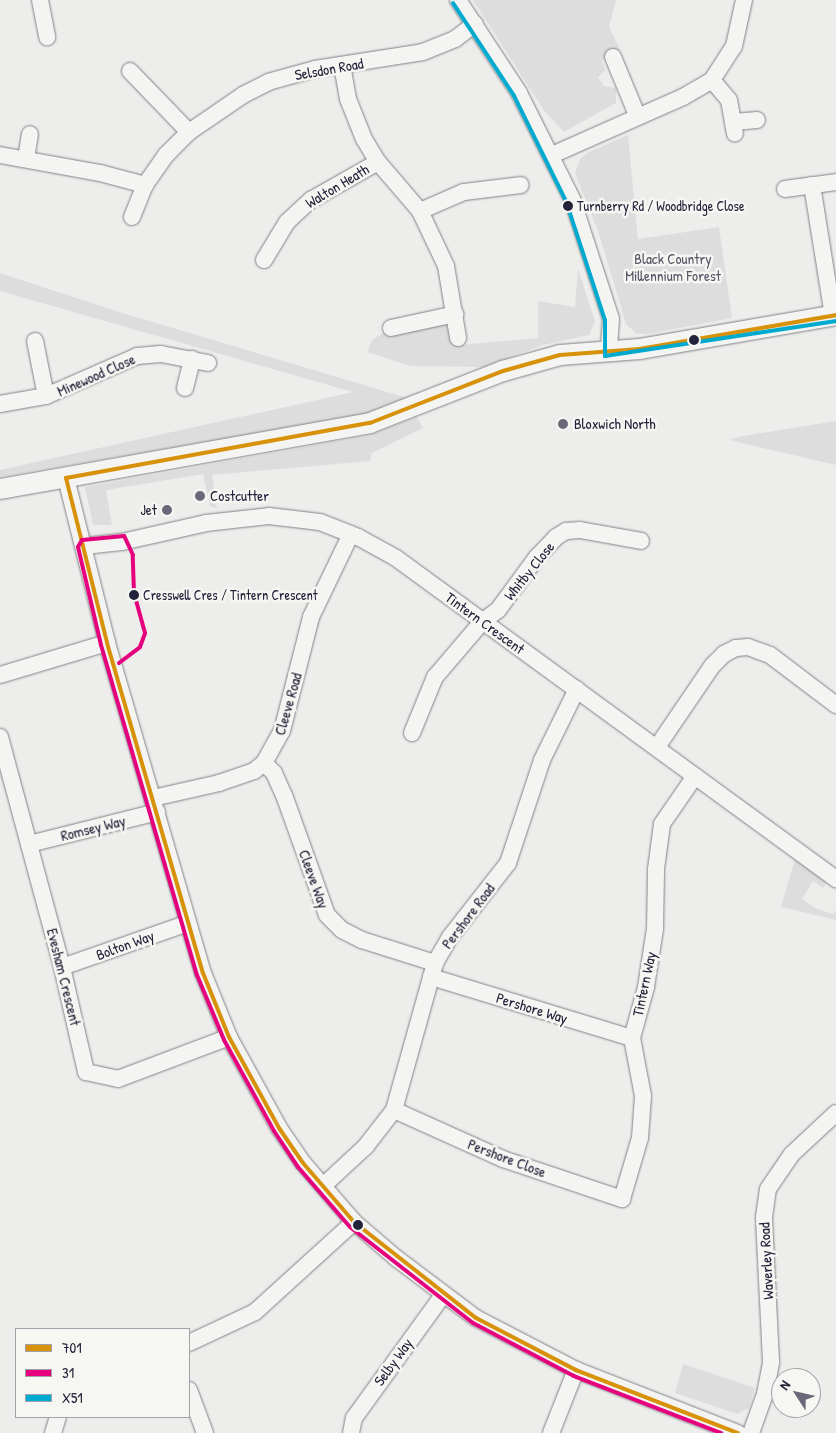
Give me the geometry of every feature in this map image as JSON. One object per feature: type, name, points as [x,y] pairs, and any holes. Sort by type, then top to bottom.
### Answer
[{"type":"main road","points":[[0,489],[389,418],[491,375],[560,355],[609,351],[834,316]]},
{"type":"street","points":[[40,0],[47,37]]},
{"type":"street","points":[[458,0],[503,66],[552,156],[585,232],[611,319],[609,351]]},
{"type":"street","points":[[552,156],[637,115],[683,97],[712,80],[734,46],[744,0]]},
{"type":"street","name":"Selsdon Road","points":[[132,217],[145,185],[166,156],[189,132],[243,95],[268,82],[314,68],[423,52],[455,39],[475,24]]},
{"type":"street","points":[[613,58],[612,77],[637,115]]},
{"type":"street","name":"Walton Heath","points":[[342,64],[356,122],[378,162],[420,211],[446,266],[456,314],[458,338]]},
{"type":"street","points":[[141,74],[189,132]]},
{"type":"street","points":[[712,80],[729,100],[734,128],[757,120]]},
{"type":"street","points":[[26,159],[30,134]]},
{"type":"street","points":[[0,155],[145,185]]},
{"type":"street","name":"Walton Heath","points":[[264,260],[288,222],[311,200],[378,162]]},
{"type":"street","points":[[785,189],[836,182]]},
{"type":"street","points":[[420,211],[464,192],[521,185]]},
{"type":"street","points":[[812,186],[834,316]]},
{"type":"street","points":[[392,328],[456,314]]},
{"type":"street","points":[[35,341],[46,396]]},
{"type":"street","name":"Minewood Close","points":[[0,404],[46,396],[137,356],[160,354],[208,363]]},
{"type":"street","points":[[186,388],[192,359]]},
{"type":"street","points":[[66,478],[107,642],[203,973],[229,1037],[279,1128],[322,1186],[354,1222],[443,1295],[512,1338],[576,1370],[706,1428],[738,1433]]},
{"type":"street","name":"Tintern Crescent","points":[[84,546],[122,542],[214,522],[269,516],[320,522],[351,534],[396,558],[836,878]]},
{"type":"street","name":"Whitby Close","points":[[412,733],[424,696],[434,677],[482,622],[498,610],[547,545],[566,531],[580,530],[641,542]]},
{"type":"street","name":"Cleeve Road","points":[[264,763],[282,731],[311,617],[351,534]]},
{"type":"street","points":[[0,675],[107,642]]},
{"type":"street","points":[[658,747],[712,666],[724,654],[736,648],[748,647],[770,656],[836,705]]},
{"type":"street","name":"Pershore Road","points":[[322,1186],[366,1146],[394,1110],[433,970],[450,937],[508,863],[542,760],[577,689]]},
{"type":"street","name":"Evesham Crescent","points":[[0,737],[62,968],[86,1072],[118,1079],[229,1037]]},
{"type":"street","points":[[155,805],[254,771],[264,763]]},
{"type":"street","name":"Cleeve Way","points":[[264,763],[274,773],[284,795],[327,916],[342,930],[433,970]]},
{"type":"street","name":"Tintern Way","points":[[622,1199],[640,1138],[643,1096],[632,1038],[646,986],[655,928],[656,869],[662,824],[695,776]]},
{"type":"street","name":"Romsey Way","points":[[28,844],[155,805]]},
{"type":"street","name":"Bolton Way","points":[[62,968],[188,923]]},
{"type":"street","name":"Pershore Way","points":[[433,970],[632,1038]]},
{"type":"street","name":"Pershore Close","points":[[394,1110],[503,1159],[622,1199]]},
{"type":"street","name":"Waverley Road","points":[[751,1433],[766,1394],[771,1362],[764,1217],[768,1189],[792,1154],[836,1113]]},
{"type":"street","points":[[190,1343],[255,1312],[354,1222]]},
{"type":"street","name":"Selby Way","points":[[351,1433],[358,1411],[443,1295]]},
{"type":"street","points":[[552,1433],[576,1370]]},
{"type":"street","points":[[190,1393],[205,1433]]},
{"type":"street","points":[[53,1433],[58,1418]]},
{"type":"shaded area","points":[[473,0],[616,0],[609,27],[620,49],[602,60],[605,71],[598,77],[604,86],[616,88],[616,103],[564,132],[545,112]]},
{"type":"shaded area","points":[[628,135],[638,239],[719,227],[732,318],[648,334],[637,334],[626,324],[599,234],[575,173],[580,159],[587,153]]},
{"type":"shaded area","points":[[578,269],[595,321],[589,335],[543,345],[483,367],[410,366],[367,352],[372,340],[391,328],[456,314],[459,345],[538,338],[538,301],[575,307]]},
{"type":"shaded area","points":[[0,273],[119,312],[414,400],[386,411],[0,477],[0,470],[353,392],[0,291]]},
{"type":"shaded area","points":[[417,417],[423,428],[372,453],[370,461],[212,475],[217,508],[210,506],[203,474],[106,490],[112,525],[93,525],[85,487],[370,435]]},
{"type":"shaded area","points":[[836,421],[836,465],[729,440],[743,436]]},
{"type":"shaded area","points":[[795,859],[827,882],[823,888],[813,881],[802,899],[815,908],[833,914],[836,911],[836,920],[781,907]]},
{"type":"shaded area","points":[[683,1364],[755,1388],[749,1408],[737,1414],[675,1393]]},
{"type":"transit line","name":"X51","points":[[453,3],[514,96],[566,201],[605,320],[605,356],[836,321]]},
{"type":"transit line","name":"701","points":[[66,478],[370,423],[503,371],[560,355],[640,349],[836,315]]},
{"type":"transit line","name":"701","points":[[66,478],[107,643],[203,973],[229,1037],[279,1128],[303,1163],[354,1222],[476,1318],[576,1370],[738,1433]]},
{"type":"transit line","name":"31","points":[[119,663],[140,647],[145,633],[134,593],[133,555],[124,536],[82,540],[78,547],[101,645],[197,975],[224,1040],[274,1131],[298,1167],[350,1227],[473,1323],[574,1376],[721,1433]]},
{"type":"place","name":"Turnberry Rd / Woodbridge Close","points":[[568,206]]},
{"type":"place","name":"Bloxwich North","points":[[563,424]]},
{"type":"place","name":"Costcutter","points":[[200,496]]},
{"type":"place","name":"Jet","points":[[167,510]]},
{"type":"place","name":"Cresswell Cres / Tintern Crescent","points":[[134,595]]},
{"type":"park label","name":"Black Country Millennium Forest","points":[[673,266]]}]
